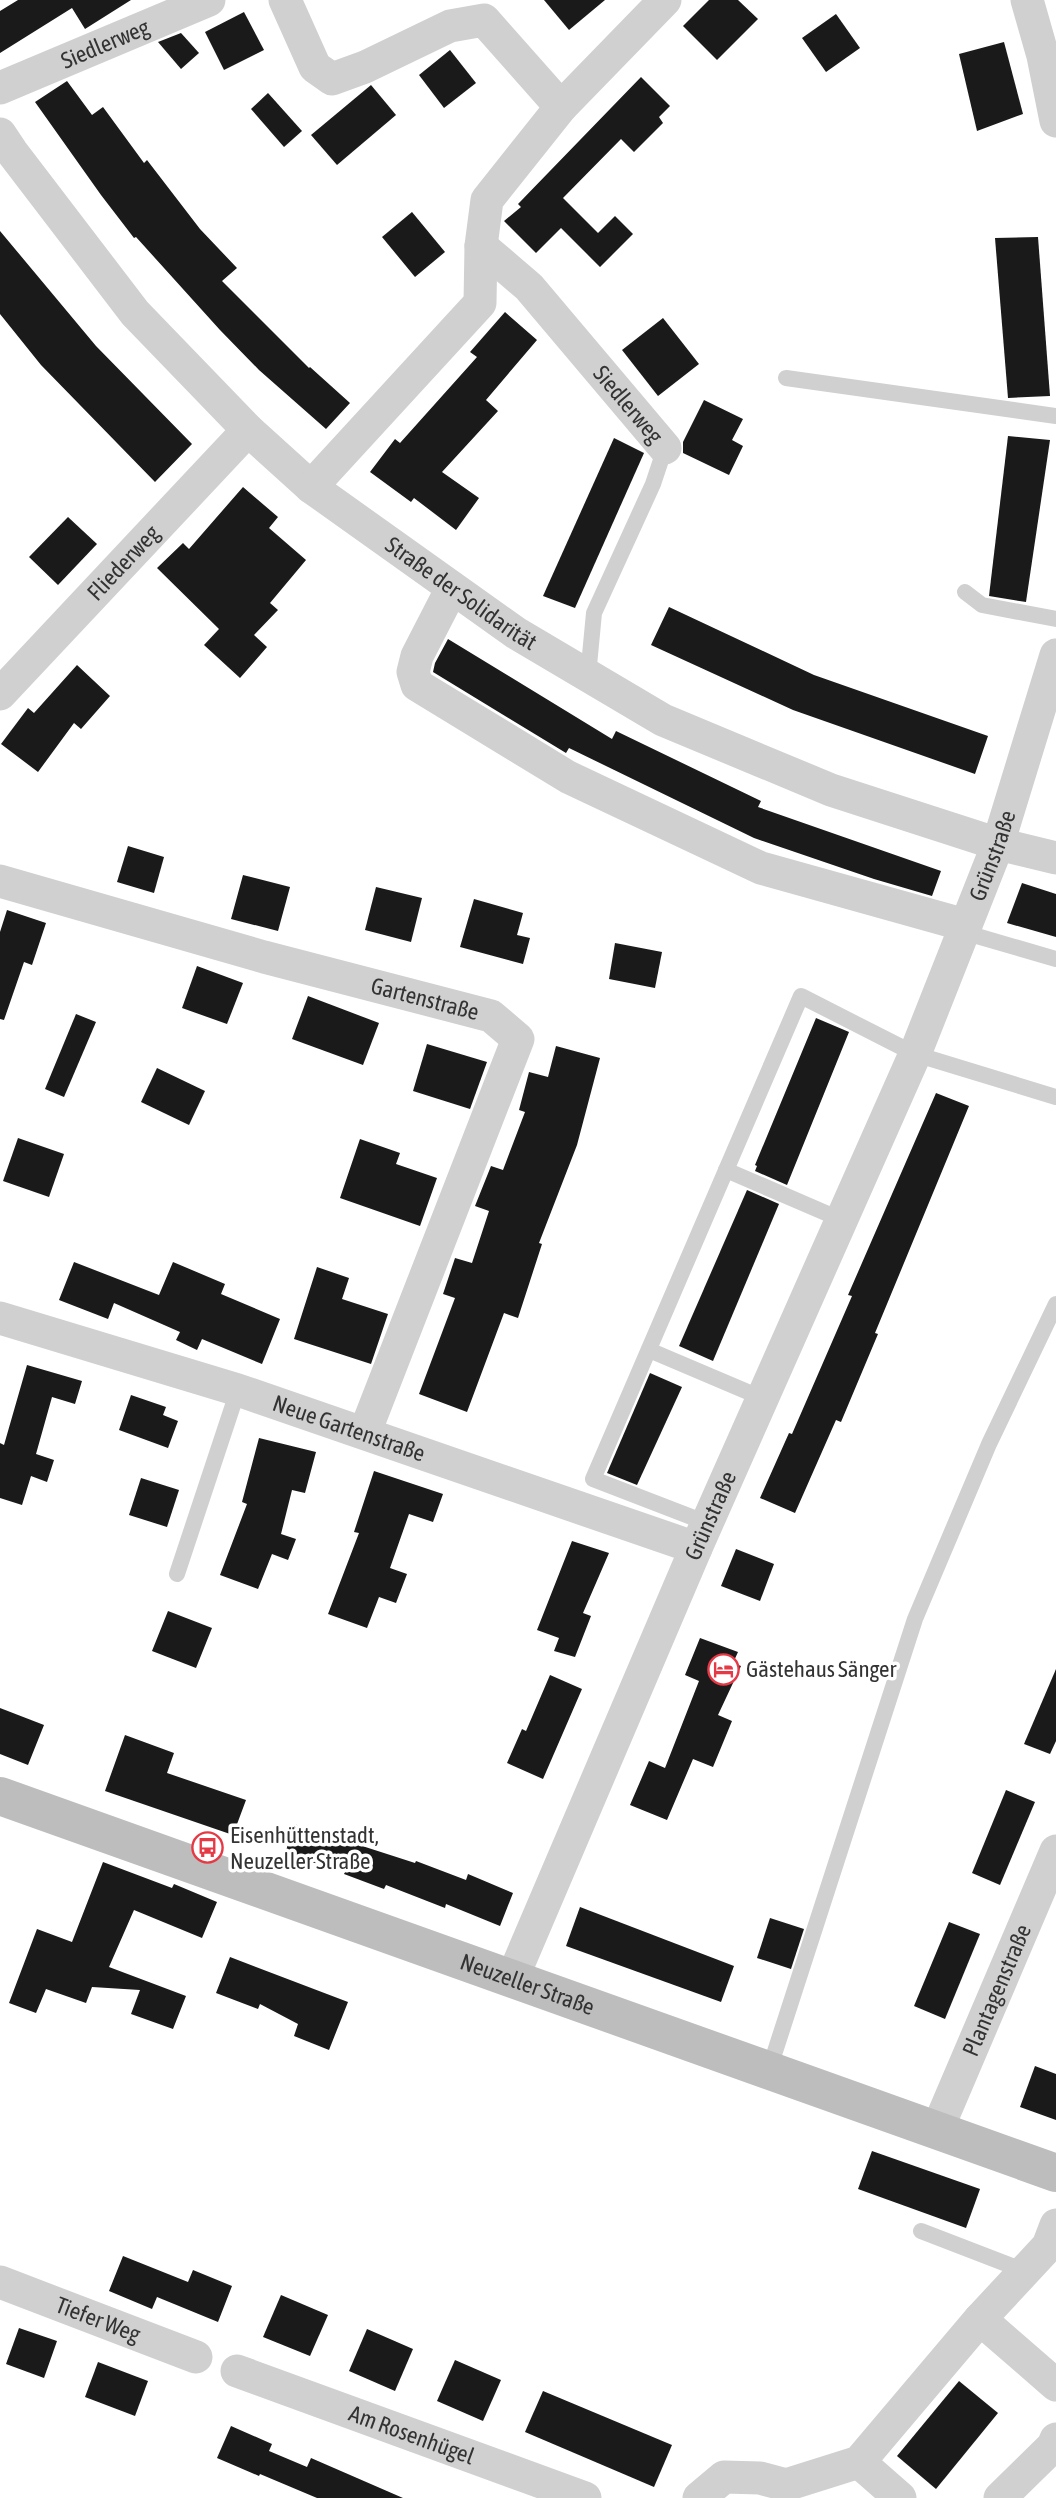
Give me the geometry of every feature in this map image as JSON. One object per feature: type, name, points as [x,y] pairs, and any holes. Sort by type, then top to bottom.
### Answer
[{"type":"main road","name":"Neuzeller Straße","points":[[0,1796],[1056,2173]]},
{"type":"street","name":"Siedlerweg","points":[[0,88],[208,0]]},
{"type":"street","points":[[285,0],[316,66],[332,79],[365,67],[450,26],[484,20],[561,107]]},
{"type":"street","points":[[1027,0],[1049,55],[1056,121]]},
{"type":"street","points":[[310,487],[480,303],[481,246],[487,200],[561,107],[655,4]]},
{"type":"street","name":"Straße der Solidarität","points":[[4,149],[135,313],[248,430],[310,487],[516,633],[663,720],[818,784],[998,844],[1056,858]]},
{"type":"street","name":"Siedlerweg","points":[[481,246],[529,287],[665,448]]},
{"type":"street","name":"Fliederweg","points":[[0,694],[248,430]]},
{"type":"street","points":[[452,588],[417,656],[413,672],[417,685],[568,776],[752,864],[964,929]]},
{"type":"street","name":"Grünstraße","points":[[512,1979],[701,1535],[915,1054],[998,844],[1056,655]]},
{"type":"street","name":"Gartenstraße","points":[[0,881],[264,957],[491,1016],[518,1039],[365,1432]]},
{"type":"street","name":"Neue Gartenstraße","points":[[0,1318],[701,1535]]},
{"type":"street","name":"Plantagenstraße","points":[[937,2130],[1056,1851]]},
{"type":"street","points":[[699,2498],[724,2477],[760,2478],[784,2491],[859,2462],[980,2319],[1053,2239]]},
{"type":"street","name":"Tiefer Weg","points":[[0,2282],[196,2357]]},
{"type":"street","points":[[980,2319],[1056,2385]]},
{"type":"street","name":"Am Rosenhügel","points":[[237,2371],[585,2498]]},
{"type":"street","points":[[1000,2498],[1054,2446],[1056,2440]]},
{"type":"street","points":[[859,2462],[900,2498]]},
{"type":"lane","points":[[786,378],[1056,416]]},
{"type":"lane","name":"Siedlerweg","points":[[588,676],[594,613],[653,484],[665,448]]},
{"type":"lane","points":[[965,592],[982,606],[1056,619]]},
{"type":"lane","points":[[964,929],[1056,959]]},
{"type":"lane","points":[[701,1535],[593,1479],[801,996],[915,1054],[1056,1097]]},
{"type":"lane","points":[[726,1170],[842,1220]]},
{"type":"lane","points":[[769,2070],[915,1619],[989,1444],[1056,1304]]},
{"type":"lane","points":[[649,1350],[762,1398]]},
{"type":"lane","points":[[177,1574],[237,1390]]},
{"type":"lane","points":[[921,2231],[1025,2270]]},
{"type":"building","points":[[18,0],[131,0],[85,29],[72,8],[0,53],[0,11]]},
{"type":"building","points":[[544,0],[605,0],[569,30]]},
{"type":"building","points":[[709,0],[738,0],[758,19],[717,60],[683,26]]},
{"type":"building","points":[[244,12],[264,50],[224,70],[205,32]]},
{"type":"building","points":[[836,14],[860,48],[826,72],[802,38]]},
{"type":"building","points":[[181,33],[199,53],[181,69],[158,42]]},
{"type":"building","points":[[1004,42],[1023,114],[977,131],[959,54]]},
{"type":"building","points":[[450,50],[476,83],[444,108],[419,75]]},
{"type":"building","points":[[641,77],[670,106],[659,117],[663,123],[634,152],[621,139],[563,198],[598,233],[615,216],[633,234],[600,267],[561,228],[536,253],[504,221],[521,207],[518,204]]},
{"type":"building","points":[[67,81],[92,115],[103,107],[144,163],[147,160],[200,229],[237,268],[222,281],[309,368],[350,403],[326,429],[259,370],[220,330],[136,237],[134,238],[101,195],[35,102]]},
{"type":"building","points":[[371,85],[396,115],[337,165],[311,135]]},
{"type":"building","points":[[268,93],[302,131],[284,147],[251,109]]},
{"type":"building","points":[[412,212],[445,252],[415,277],[382,237]]},
{"type":"building","points":[[0,231],[96,346],[192,444],[155,482],[41,365],[0,314]]},
{"type":"building","points":[[1038,237],[1050,396],[1008,398],[995,238]]},
{"type":"building","points":[[505,312],[537,340],[486,400],[498,411],[442,472],[479,498],[456,530],[414,498],[411,502],[370,472],[395,439],[400,443],[477,357],[470,352]]},
{"type":"building","points":[[663,318],[699,364],[658,396],[622,350]]},
{"type":"building","points":[[704,400],[743,419],[732,440],[743,446],[729,475],[683,453],[683,442]]},
{"type":"building","points":[[1008,436],[1050,440],[1026,602],[989,596]]},
{"type":"building","points":[[614,438],[644,453],[575,608],[543,596]]},
{"type":"building","points":[[243,487],[278,517],[269,528],[306,560],[270,603],[278,610],[254,635],[267,647],[240,678],[204,645],[219,629],[157,568],[183,543],[189,549]]},
{"type":"building","points":[[68,517],[97,544],[58,585],[29,557]]},
{"type":"building","points":[[669,607],[814,675],[988,736],[975,774],[793,710],[651,645]]},
{"type":"building","points":[[448,639],[612,739],[616,731],[761,801],[758,807],[941,871],[932,896],[754,838],[569,748],[566,753],[433,672]]},
{"type":"building","points":[[77,665],[110,696],[81,729],[74,723],[38,772],[1,744],[28,708],[34,713]]},
{"type":"building","points":[[128,846],[164,857],[154,893],[117,882]]},
{"type":"building","points":[[243,875],[290,887],[278,931],[231,919]]},
{"type":"building","points":[[1022,883],[1056,894],[1056,937],[1007,923]]},
{"type":"building","points":[[376,887],[422,898],[411,942],[365,930]]},
{"type":"building","points":[[474,899],[523,913],[517,935],[530,938],[523,964],[460,947]]},
{"type":"building","points":[[7,910],[46,923],[32,965],[24,962],[4,1020],[0,1019],[0,932]]},
{"type":"building","points":[[615,943],[662,952],[655,988],[609,979]]},
{"type":"building","points":[[197,966],[243,983],[227,1024],[182,1008]]},
{"type":"building","points":[[308,996],[379,1023],[363,1065],[292,1039]]},
{"type":"building","points":[[76,1014],[96,1022],[64,1097],[45,1089]]},
{"type":"building","points":[[816,1018],[849,1032],[787,1185],[755,1171],[755,1165]]},
{"type":"building","points":[[427,1044],[487,1062],[470,1109],[413,1091]]},
{"type":"building","points":[[556,1046],[600,1058],[577,1145],[539,1243],[542,1244],[518,1318],[504,1313],[467,1412],[419,1394],[455,1298],[443,1294],[455,1258],[472,1263],[489,1211],[475,1206],[491,1166],[503,1170],[525,1112],[519,1110],[529,1072],[548,1077]]},
{"type":"building","points":[[157,1068],[205,1091],[189,1125],[141,1102]]},
{"type":"building","points":[[936,1093],[969,1106],[841,1422],[836,1420],[795,1513],[760,1498],[789,1433],[792,1434],[852,1296],[848,1295]]},
{"type":"building","points":[[18,1138],[64,1154],[49,1197],[3,1181]]},
{"type":"building","points":[[360,1139],[400,1153],[396,1164],[437,1178],[420,1226],[340,1198]]},
{"type":"building","points":[[747,1190],[779,1204],[713,1361],[679,1346]]},
{"type":"building","points":[[74,1262],[159,1295],[173,1262],[225,1284],[221,1294],[280,1319],[262,1364],[202,1339],[197,1350],[176,1340],[180,1332],[114,1303],[108,1319],[59,1300]]},
{"type":"building","points":[[317,1267],[349,1278],[342,1299],[388,1314],[371,1364],[294,1339]]},
{"type":"building","points":[[27,1365],[82,1381],[75,1404],[52,1397],[36,1454],[54,1460],[47,1482],[31,1476],[22,1505],[0,1498],[0,1443],[4,1445]]},
{"type":"building","points":[[650,1373],[682,1387],[637,1485],[607,1473]]},
{"type":"building","points":[[131,1395],[166,1407],[163,1415],[178,1421],[168,1448],[119,1430]]},
{"type":"building","points":[[259,1438],[316,1452],[305,1493],[292,1490],[281,1534],[296,1539],[288,1560],[272,1554],[258,1589],[220,1575],[247,1504],[242,1502]]},
{"type":"building","points":[[374,1471],[443,1494],[433,1522],[409,1514],[390,1568],[407,1574],[396,1603],[379,1597],[367,1628],[328,1614],[359,1533],[354,1532]]},
{"type":"building","points":[[141,1478],[179,1490],[167,1527],[129,1515]]},
{"type":"building","points":[[572,1541],[609,1553],[583,1613],[591,1616],[575,1657],[554,1651],[559,1638],[537,1630]]},
{"type":"building","points":[[736,1549],[774,1564],[760,1601],[721,1586]]},
{"type":"building","points":[[168,1611],[212,1628],[196,1668],[152,1651]]},
{"type":"building","points":[[700,1638],[738,1652],[733,1663],[741,1666],[718,1715],[732,1721],[713,1767],[693,1759],[667,1820],[630,1805],[649,1761],[665,1768],[699,1681],[685,1675]]},
{"type":"building","points":[[1056,1669],[1056,1741],[1050,1754],[1024,1744]]},
{"type":"building","points":[[550,1675],[582,1689],[543,1779],[507,1763],[522,1729],[526,1731]]},
{"type":"building","points":[[0,1708],[44,1725],[28,1765],[0,1754]]},
{"type":"building","points":[[125,1735],[174,1753],[167,1773],[246,1800],[233,1835],[105,1791]]},
{"type":"building","points":[[1006,1790],[1035,1802],[1000,1885],[972,1873]]},
{"type":"building","points":[[294,1824],[415,1863],[416,1861],[466,1880],[468,1874],[513,1893],[500,1926],[446,1904],[445,1908],[386,1885],[384,1889],[344,1874],[345,1872],[285,1854]]},
{"type":"building","points":[[103,1862],[172,1888],[174,1884],[217,1902],[202,1938],[134,1910],[109,1967],[186,1996],[173,2029],[131,2014],[140,1990],[92,1987],[86,2003],[46,1989],[36,2013],[9,2003],[37,1929],[72,1942]]},
{"type":"building","points":[[580,1907],[734,1966],[721,2002],[566,1946]]},
{"type":"building","points":[[770,1918],[804,1929],[791,1969],[757,1958]]},
{"type":"building","points":[[949,1922],[980,1934],[945,2019],[914,2006]]},
{"type":"building","points":[[230,1957],[348,2002],[329,2050],[294,2036],[298,2024],[260,2004],[258,2009],[216,1993]]},
{"type":"building","points":[[1035,2066],[1056,2074],[1056,2120],[1020,2107]]},
{"type":"building","points":[[872,2151],[980,2189],[966,2228],[858,2189]]},
{"type":"building","points":[[123,2256],[188,2282],[193,2270],[232,2286],[218,2322],[157,2297],[152,2309],[109,2291]]},
{"type":"building","points":[[281,2295],[328,2315],[310,2356],[263,2337]]},
{"type":"building","points":[[19,2328],[57,2341],[44,2378],[6,2364]]},
{"type":"building","points":[[367,2329],[413,2349],[395,2391],[349,2371]]},
{"type":"building","points":[[455,2360],[501,2380],[483,2421],[437,2401]]},
{"type":"building","points":[[98,2362],[148,2381],[135,2416],[85,2397]]},
{"type":"building","points":[[959,2381],[998,2413],[936,2489],[897,2456]]},
{"type":"building","points":[[543,2391],[672,2445],[654,2487],[525,2432]]},
{"type":"building","points":[[231,2426],[272,2444],[269,2451],[307,2467],[311,2458],[403,2498],[317,2498],[260,2474],[259,2476],[217,2458]]},
{"type":"place","name":"Gästehaus Sänger","points":[[723,1669]]},
{"type":"place","name":"Eisenhüttenstadt, Neuzeller Straße","points":[[207,1848]]}]
